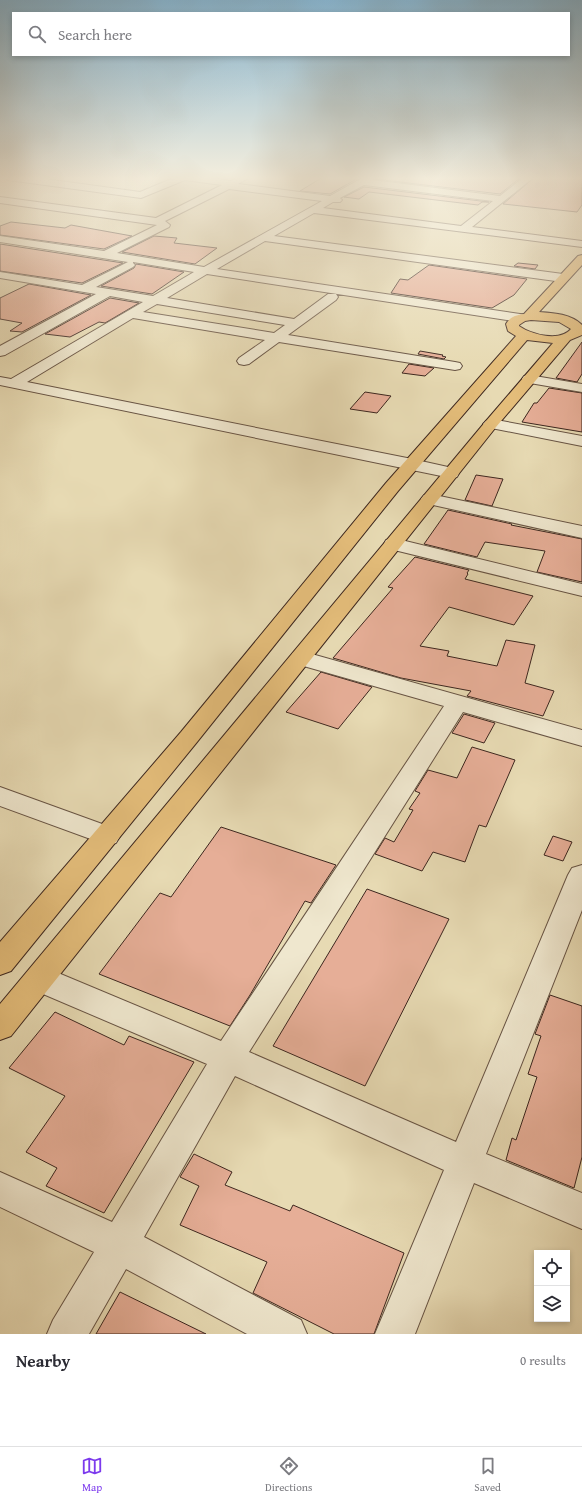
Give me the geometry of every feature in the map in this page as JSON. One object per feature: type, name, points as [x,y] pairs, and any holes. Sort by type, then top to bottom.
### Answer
[{"type":"main road","points":[[0,963],[189,737],[412,464],[521,324],[582,258]]},
{"type":"main road","points":[[521,324],[550,316],[569,321],[577,329]]},
{"type":"main road","points":[[521,324],[544,338],[577,329]]},
{"type":"main road","points":[[0,1027],[491,424],[529,379],[577,329]]},
{"type":"street","points":[[8,239],[105,255],[332,297],[521,324]]},
{"type":"street","points":[[105,255],[136,239]]},
{"type":"street","points":[[7,383],[262,239]]},
{"type":"street","points":[[273,239],[563,278]]},
{"type":"street","points":[[544,239],[582,244]]},
{"type":"street","points":[[6,248],[26,242]]},
{"type":"street","points":[[6,248],[129,265],[201,273],[521,324]]},
{"type":"street","points":[[83,289],[129,265]]},
{"type":"street","points":[[0,275],[297,323]]},
{"type":"street","points":[[0,352],[107,293]]},
{"type":"street","points":[[244,361],[332,297]]},
{"type":"street","points":[[130,314],[455,366]]},
{"type":"street","points":[[6,336],[24,339]]},
{"type":"street","points":[[529,379],[582,388]]},
{"type":"street","points":[[7,383],[451,473]]},
{"type":"street","points":[[491,424],[582,441]]},
{"type":"street","points":[[430,499],[582,532]]},
{"type":"street","points":[[393,544],[582,590]]},
{"type":"street","points":[[301,658],[582,738]]},
{"type":"street","points":[[67,1334],[228,1058],[458,702]]},
{"type":"street","points":[[0,796],[107,836]]},
{"type":"street","points":[[395,1334],[578,896]]},
{"type":"street","points":[[40,979],[228,1058],[466,1163],[582,1211]]},
{"type":"street","points":[[0,1189],[120,1245],[287,1334]]},
{"type":"building","points":[[32,239],[125,239],[104,249]]},
{"type":"building","points":[[147,239],[176,239],[174,243],[217,248],[195,264],[122,252]]},
{"type":"building","points":[[0,244],[123,263],[82,283],[0,271]]},
{"type":"building","points":[[518,263],[538,265],[535,269],[514,266]]},
{"type":"building","points":[[136,264],[184,272],[152,294],[101,286],[134,268]]},
{"type":"building","points":[[429,265],[527,279],[514,295],[492,308],[391,293],[400,279],[408,280]]},
{"type":"building","points":[[29,284],[91,295],[22,332],[10,331],[22,323],[0,319],[0,298]]},
{"type":"building","points":[[110,298],[139,303],[105,323],[99,322],[70,337],[45,334]]},
{"type":"building","points":[[582,342],[582,374],[577,382],[556,378]]},
{"type":"building","points":[[420,351],[443,355],[442,356],[446,357],[444,359],[418,354]]},
{"type":"building","points":[[409,364],[434,368],[425,376],[402,373]]},
{"type":"building","points":[[549,388],[582,393],[582,432],[522,422],[534,403],[537,403]]},
{"type":"building","points":[[365,392],[391,396],[377,413],[350,409]]},
{"type":"building","points":[[476,475],[503,479],[492,506],[465,500]]},
{"type":"building","points":[[448,510],[512,524],[511,525],[582,539],[582,582],[537,572],[545,551],[485,542],[477,557],[424,544]]},
{"type":"building","points":[[415,557],[469,570],[465,579],[533,596],[514,625],[449,607],[420,646],[449,651],[447,656],[497,666],[506,640],[535,645],[525,683],[554,691],[543,716],[467,696],[471,691],[401,678],[333,658],[393,588],[388,587]]},
{"type":"building","points":[[321,672],[372,687],[338,729],[286,712]]},
{"type":"building","points":[[464,714],[495,723],[484,743],[452,733]]},
{"type":"building","points":[[472,747],[515,760],[486,827],[479,825],[465,862],[433,852],[422,871],[375,854],[385,838],[394,842],[413,810],[409,809],[420,793],[415,791],[428,770],[457,778]]},
{"type":"building","points":[[221,827],[336,865],[311,903],[305,901],[250,995],[230,1026],[99,974],[160,893],[171,897]]},
{"type":"building","points":[[553,836],[572,842],[563,861],[544,855]]},
{"type":"building","points":[[367,889],[449,919],[365,1086],[273,1046]]},
{"type":"building","points":[[550,995],[582,1006],[582,1157],[574,1188],[506,1160],[512,1138],[516,1140],[537,1077],[528,1074],[541,1036],[535,1034]]},
{"type":"building","points":[[55,1012],[124,1045],[129,1036],[194,1062],[104,1213],[46,1186],[57,1168],[26,1152],[65,1096],[9,1068]]},
{"type":"building","points":[[194,1154],[232,1172],[225,1185],[290,1211],[293,1205],[404,1253],[374,1334],[334,1334],[253,1293],[267,1262],[180,1225],[199,1186],[180,1177]]},
{"type":"building","points":[[120,1292],[206,1334],[96,1334]]}]
